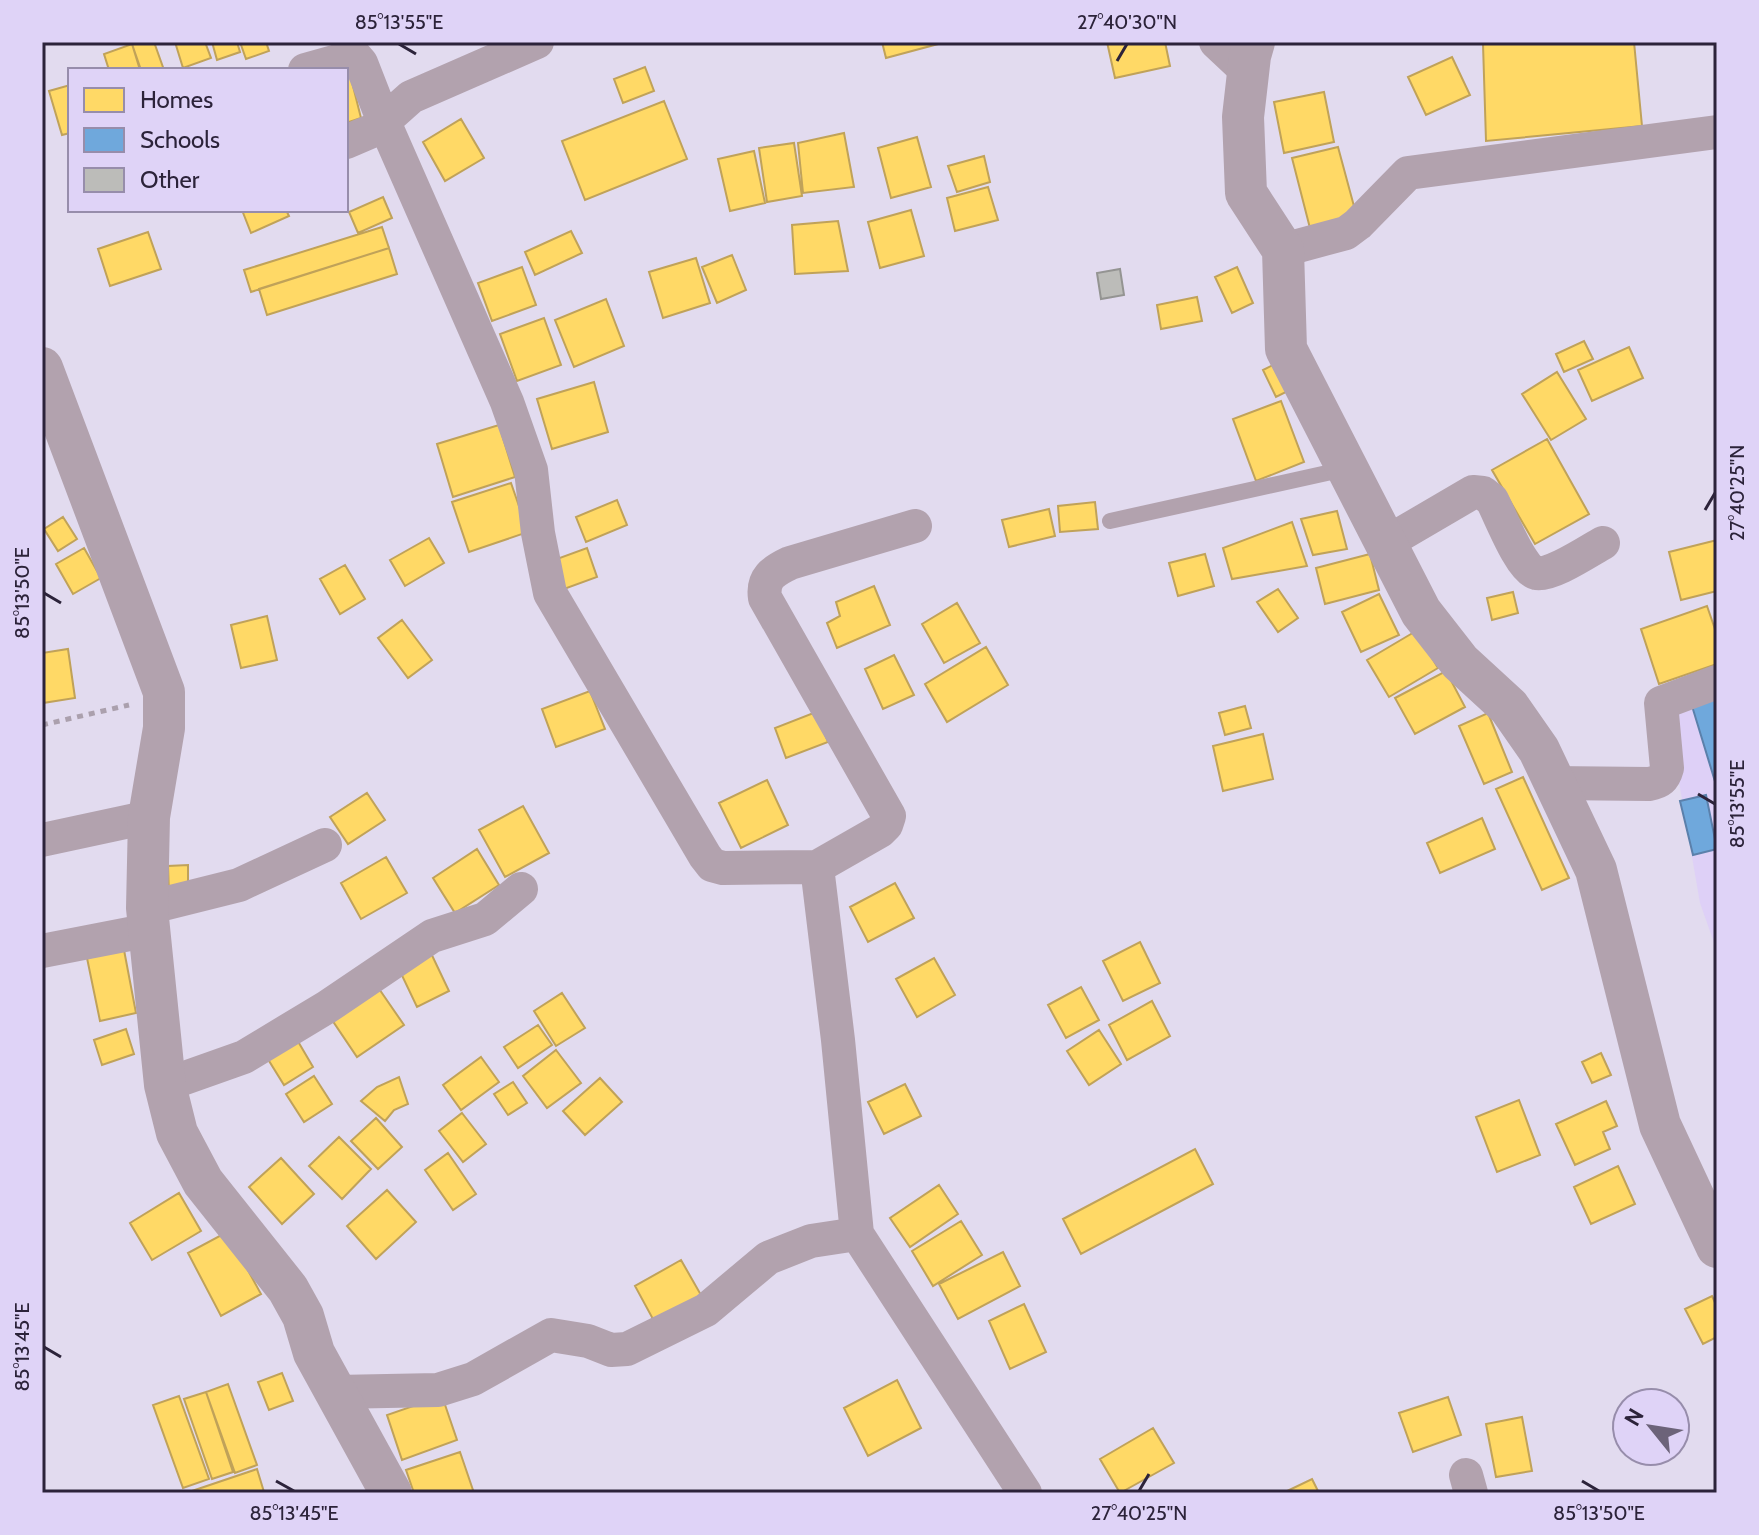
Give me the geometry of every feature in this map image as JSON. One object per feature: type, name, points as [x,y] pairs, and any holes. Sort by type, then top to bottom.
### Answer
[{"type":"street","points":[[348,141],[363,136],[384,122],[411,97],[537,42]]},
{"type":"street","points":[[1242,53],[1246,193],[1283,250],[1286,349],[1421,612],[1460,662],[1509,707],[1539,750],[1552,783],[1596,870],[1660,1125],[1717,1247]]},
{"type":"street","points":[[312,68],[355,56],[361,63],[517,429],[531,470],[538,533],[550,593],[712,865],[723,868],[817,867],[886,825],[889,816],[765,598],[764,588],[766,580],[775,570],[790,563],[915,526]]},
{"type":"street","points":[[1283,250],[1346,233],[1408,173],[1717,132]]},
{"type":"street","points":[[42,368],[164,692],[164,728],[149,817],[149,919],[165,1085],[177,1133],[203,1182],[288,1289],[303,1316],[314,1353],[391,1493]]},
{"type":"street","points":[[1384,544],[1473,492],[1483,493],[1492,500],[1526,568],[1538,574],[1549,572],[1603,543]]},
{"type":"street","points":[[1552,783],[1659,782],[1667,768],[1661,703],[1717,682]]},
{"type":"street","points":[[42,840],[149,817]]},
{"type":"street","points":[[42,951],[149,919],[239,885],[325,845]]},
{"type":"street","points":[[817,867],[857,1234],[1025,1493]]},
{"type":"street","points":[[165,1085],[244,1057],[327,1007],[432,936],[485,919],[521,889]]},
{"type":"street","points":[[336,1392],[438,1390],[473,1379],[551,1335],[588,1341],[611,1350],[627,1349],[706,1310],[768,1258],[811,1241],[857,1234]]},
{"type":"lane","points":[[1110,521],[1346,469]]},
{"type":"path","points":[[42,725],[116,710],[164,692]]},
{"type":"shaded area","points":[[1717,689],[1717,951],[1700,903],[1666,707]]},
{"type":"building: Homes","points":[[154,42],[163,68],[140,68],[132,44]]},
{"type":"building: Homes","points":[[175,42],[205,42],[211,58],[183,68]]},
{"type":"building: Homes","points":[[212,42],[237,42],[240,52],[217,60]]},
{"type":"building: Homes","points":[[240,42],[266,42],[269,51],[246,59]]},
{"type":"building: Homes","points":[[882,42],[937,42],[938,44],[886,58]]},
{"type":"building: Homes","points":[[1107,42],[1165,42],[1170,66],[1115,78]]},
{"type":"building: Homes","points":[[1634,42],[1642,126],[1486,141],[1483,44]]},
{"type":"building: Homes","points":[[132,44],[139,68],[108,68],[104,54]]},
{"type":"building: Homes","points":[[1452,57],[1470,95],[1426,115],[1408,77]]},
{"type":"building: Homes","points":[[645,67],[654,91],[623,103],[614,79]]},
{"type":"building: Homes","points":[[348,70],[349,70],[361,118],[348,122]]},
{"type":"building: Homes","points":[[68,86],[68,134],[62,135],[49,91]]},
{"type":"building: Homes","points":[[1324,92],[1334,142],[1284,153],[1274,102]]},
{"type":"building: Homes","points":[[664,101],[687,159],[585,200],[562,141]]},
{"type":"building: Homes","points":[[461,119],[484,158],[445,181],[423,142]]},
{"type":"building: Homes","points":[[844,133],[854,187],[803,193],[798,143]]},
{"type":"building: Homes","points":[[917,137],[931,187],[891,198],[878,148]]},
{"type":"building: Homes","points":[[794,143],[802,196],[767,202],[759,148]]},
{"type":"building: Homes","points":[[1338,147],[1358,221],[1312,236],[1292,158]]},
{"type":"building: Homes","points":[[754,151],[765,203],[730,211],[718,159]]},
{"type":"building: Homes","points":[[984,156],[990,182],[957,192],[948,166]]},
{"type":"building: Homes","points":[[988,187],[998,220],[955,231],[947,198]]},
{"type":"building: Homes","points":[[383,197],[392,218],[358,233],[349,212]]},
{"type":"building: Homes","points":[[911,210],[924,256],[880,268],[868,222]]},
{"type":"building: Homes","points":[[243,212],[287,212],[289,216],[251,233]]},
{"type":"building: Homes","points":[[838,221],[848,271],[795,274],[792,225]]},
{"type":"building: Homes","points":[[382,227],[389,248],[251,292],[244,270]]},
{"type":"building: Homes","points":[[571,231],[582,253],[535,275],[525,252]]},
{"type":"building: Homes","points":[[148,232],[161,269],[110,286],[98,249]]},
{"type":"building: Homes","points":[[389,248],[397,274],[267,315],[259,289]]},
{"type":"building: Homes","points":[[732,255],[746,290],[717,303],[702,267]]},
{"type":"building: Homes","points":[[696,258],[710,303],[663,318],[649,272]]},
{"type":"building: Homes","points":[[522,267],[536,305],[492,321],[478,283]]},
{"type":"building: Homes","points":[[1237,267],[1253,303],[1232,313],[1215,277]]},
{"type":"building: Homes","points":[[1197,297],[1202,321],[1161,329],[1157,305]]},
{"type":"building: Homes","points":[[606,299],[624,346],[574,367],[555,320]]},
{"type":"building: Homes","points":[[544,318],[561,365],[517,381],[500,334]]},
{"type":"building: Homes","points":[[1584,341],[1593,359],[1564,372],[1556,354]]},
{"type":"building: Homes","points":[[1629,347],[1643,378],[1592,401],[1578,370]]},
{"type":"building: Homes","points":[[1287,358],[1300,385],[1276,397],[1263,370]]},
{"type":"building: Homes","points":[[1557,372],[1586,419],[1551,440],[1522,394]]},
{"type":"building: Homes","points":[[594,382],[608,432],[552,449],[537,399]]},
{"type":"building: Homes","points":[[1281,401],[1304,462],[1256,481],[1233,419]]},
{"type":"building: Homes","points":[[499,425],[515,477],[453,497],[437,444]]},
{"type":"building: Homes","points":[[1547,439],[1589,514],[1535,544],[1492,470]]},
{"type":"building: Homes","points":[[511,483],[528,532],[469,552],[452,502]]},
{"type":"building: Homes","points":[[617,500],[627,525],[586,542],[576,517]]},
{"type":"building: Homes","points":[[1095,502],[1098,529],[1060,532],[1058,506]]},
{"type":"building: Homes","points":[[1049,509],[1055,536],[1009,547],[1002,520]]},
{"type":"building: Homes","points":[[1337,511],[1347,549],[1313,555],[1301,519]]},
{"type":"building: Homes","points":[[63,517],[77,539],[58,551],[44,529]]},
{"type":"building: Homes","points":[[1292,522],[1307,566],[1232,579],[1223,548]]},
{"type":"building: Homes","points":[[429,538],[444,563],[405,586],[390,560]]},
{"type":"building: Homes","points":[[1717,540],[1717,591],[1681,600],[1669,552]]},
{"type":"building: Homes","points":[[84,548],[101,578],[73,594],[56,564]]},
{"type":"building: Homes","points":[[587,548],[597,577],[564,589],[554,560]]},
{"type":"building: Homes","points":[[1205,554],[1214,586],[1178,596],[1169,563]]},
{"type":"building: Homes","points":[[1370,554],[1379,590],[1325,604],[1316,568]]},
{"type":"building: Homes","points":[[345,565],[365,599],[340,614],[320,579]]},
{"type":"building: Homes","points":[[874,586],[890,625],[837,648],[827,623],[840,616],[836,602]]},
{"type":"building: Homes","points":[[1278,589],[1298,618],[1278,632],[1257,602]]},
{"type":"building: Homes","points":[[1513,592],[1518,613],[1492,620],[1487,598]]},
{"type":"building: Homes","points":[[1379,594],[1399,635],[1361,652],[1342,612]]},
{"type":"building: Homes","points":[[957,603],[980,643],[944,663],[922,624]]},
{"type":"building: Homes","points":[[1707,606],[1717,635],[1717,664],[1659,684],[1641,629]]},
{"type":"building: Homes","points":[[267,616],[277,660],[241,668],[231,625]]},
{"type":"building: Homes","points":[[402,620],[432,660],[408,678],[378,638]]},
{"type":"building: Homes","points":[[1416,631],[1438,668],[1389,697],[1367,660]]},
{"type":"building: Homes","points":[[986,647],[1008,685],[947,722],[925,684]]},
{"type":"building: Homes","points":[[68,649],[75,698],[43,703],[42,653]]},
{"type":"building: Homes","points":[[894,655],[914,695],[883,709],[865,669]]},
{"type":"building: Homes","points":[[1446,671],[1465,707],[1415,734],[1395,698]]},
{"type":"building: Homes","points":[[590,691],[605,729],[556,747],[542,709]]},
{"type":"building: Homes","points":[[1245,706],[1251,728],[1225,735],[1219,713]]},
{"type":"building: Homes","points":[[816,712],[828,742],[786,758],[775,728]]},
{"type":"building: Homes","points":[[1488,713],[1512,772],[1484,784],[1459,726]]},
{"type":"building: Homes","points":[[1263,734],[1273,779],[1223,791],[1213,746]]},
{"type":"building: Homes","points":[[1523,777],[1569,878],[1542,890],[1496,789]]},
{"type":"building: Homes","points":[[767,780],[788,825],[741,848],[719,803]]},
{"type":"building: Homes","points":[[367,793],[385,820],[348,844],[330,817]]},
{"type":"building: Homes","points":[[523,806],[549,853],[505,877],[479,830]]},
{"type":"building: Homes","points":[[1482,818],[1495,849],[1440,873],[1427,843]]},
{"type":"building: Homes","points":[[477,849],[499,885],[455,913],[433,878]]},
{"type":"building: Homes","points":[[386,857],[407,893],[361,919],[341,883]]},
{"type":"building: Homes","points":[[188,865],[188,892],[169,893],[168,866]]},
{"type":"building: Homes","points":[[895,883],[914,918],[868,942],[850,907]]},
{"type":"building: Homes","points":[[1140,942],[1160,983],[1123,1001],[1103,961]]},
{"type":"building: Homes","points":[[429,949],[449,991],[417,1007],[397,965]]},
{"type":"building: Homes","points":[[124,950],[136,1013],[100,1021],[87,958]]},
{"type":"building: Homes","points":[[934,958],[955,995],[917,1017],[896,979]]},
{"type":"building: Homes","points":[[375,983],[404,1025],[357,1057],[328,1014]]},
{"type":"building: Homes","points":[[1081,987],[1099,1020],[1066,1038],[1048,1005]]},
{"type":"building: Homes","points":[[562,993],[585,1028],[556,1046],[534,1011]]},
{"type":"building: Homes","points":[[1152,1001],[1170,1036],[1127,1060],[1109,1025]]},
{"type":"building: Homes","points":[[538,1025],[552,1045],[518,1068],[504,1047]]},
{"type":"building: Homes","points":[[126,1029],[134,1054],[102,1065],[94,1040]]},
{"type":"building: Homes","points":[[1099,1030],[1121,1064],[1089,1085],[1067,1051]]},
{"type":"building: Homes","points":[[296,1038],[313,1067],[284,1085],[266,1056]]},
{"type":"building: Homes","points":[[556,1050],[581,1083],[547,1108],[523,1076]]},
{"type":"building: Homes","points":[[1601,1053],[1611,1075],[1592,1083],[1582,1062]]},
{"type":"building: Homes","points":[[481,1057],[499,1082],[461,1110],[443,1085]]},
{"type":"building: Homes","points":[[314,1076],[332,1104],[304,1122],[286,1094]]},
{"type":"building: Homes","points":[[399,1077],[408,1104],[394,1110],[385,1121],[361,1101],[377,1087]]},
{"type":"building: Homes","points":[[600,1078],[622,1102],[585,1135],[563,1111]]},
{"type":"building: Homes","points":[[513,1082],[527,1103],[508,1115],[494,1094]]},
{"type":"building: Homes","points":[[905,1084],[921,1116],[884,1134],[868,1102]]},
{"type":"building: Homes","points":[[1519,1100],[1540,1155],[1497,1172],[1476,1117]]},
{"type":"building: Homes","points":[[1606,1101],[1617,1126],[1603,1132],[1610,1149],[1575,1165],[1556,1124]]},
{"type":"building: Homes","points":[[462,1113],[486,1144],[463,1162],[439,1131]]},
{"type":"building: Homes","points":[[376,1118],[402,1147],[378,1169],[351,1141]]},
{"type":"building: Homes","points":[[339,1137],[371,1169],[342,1199],[309,1166]]},
{"type":"building: Homes","points":[[1195,1149],[1213,1184],[1081,1254],[1063,1219]]},
{"type":"building: Homes","points":[[448,1153],[476,1194],[453,1210],[425,1170]]},
{"type":"building: Homes","points":[[281,1158],[314,1194],[282,1224],[249,1187]]},
{"type":"building: Homes","points":[[1618,1166],[1635,1204],[1591,1224],[1574,1187]]},
{"type":"building: Homes","points":[[939,1185],[958,1214],[910,1247],[890,1218]]},
{"type":"building: Homes","points":[[387,1190],[416,1222],[376,1259],[347,1226]]},
{"type":"building: Homes","points":[[179,1193],[201,1231],[152,1260],[130,1223]]},
{"type":"building: Homes","points":[[961,1221],[982,1255],[933,1286],[912,1251]]},
{"type":"building: Homes","points":[[227,1232],[261,1294],[221,1316],[188,1253]]},
{"type":"building: Homes","points":[[1003,1252],[1020,1286],[958,1319],[939,1284]]},
{"type":"building: Homes","points":[[681,1260],[701,1295],[654,1321],[635,1286]]},
{"type":"building: Homes","points":[[1712,1296],[1717,1307],[1717,1337],[1703,1344],[1685,1309]]},
{"type":"building: Homes","points":[[1024,1304],[1046,1352],[1010,1369],[989,1321]]},
{"type":"building: Homes","points":[[282,1373],[293,1401],[269,1410],[258,1382]]},
{"type":"building: Homes","points":[[897,1380],[921,1428],[868,1456],[844,1408]]},
{"type":"building: Homes","points":[[228,1384],[257,1465],[235,1473],[206,1392]]},
{"type":"building: Homes","points":[[206,1392],[233,1472],[212,1479],[184,1399]]},
{"type":"building: Homes","points":[[179,1396],[209,1479],[183,1488],[153,1405]]},
{"type":"building: Homes","points":[[442,1396],[457,1440],[402,1460],[387,1415]]},
{"type":"building: Homes","points":[[1448,1397],[1461,1435],[1413,1452],[1399,1413]]},
{"type":"building: Homes","points":[[1522,1417],[1532,1471],[1496,1477],[1486,1424]]},
{"type":"building: Homes","points":[[1153,1428],[1174,1463],[1120,1493],[1100,1459]]},
{"type":"building: Homes","points":[[460,1452],[474,1493],[414,1493],[406,1470]]},
{"type":"building: Homes","points":[[257,1469],[264,1492],[186,1493]]},
{"type":"building: Homes","points":[[1312,1479],[1319,1493],[1283,1493]]},
{"type":"building: Schools","points":[[1717,698],[1717,788],[1692,706]]},
{"type":"building: Schools","points":[[1706,795],[1717,849],[1693,855],[1680,801]]},
{"type":"building: Other","points":[[1120,269],[1124,295],[1101,299],[1097,273]]}]
